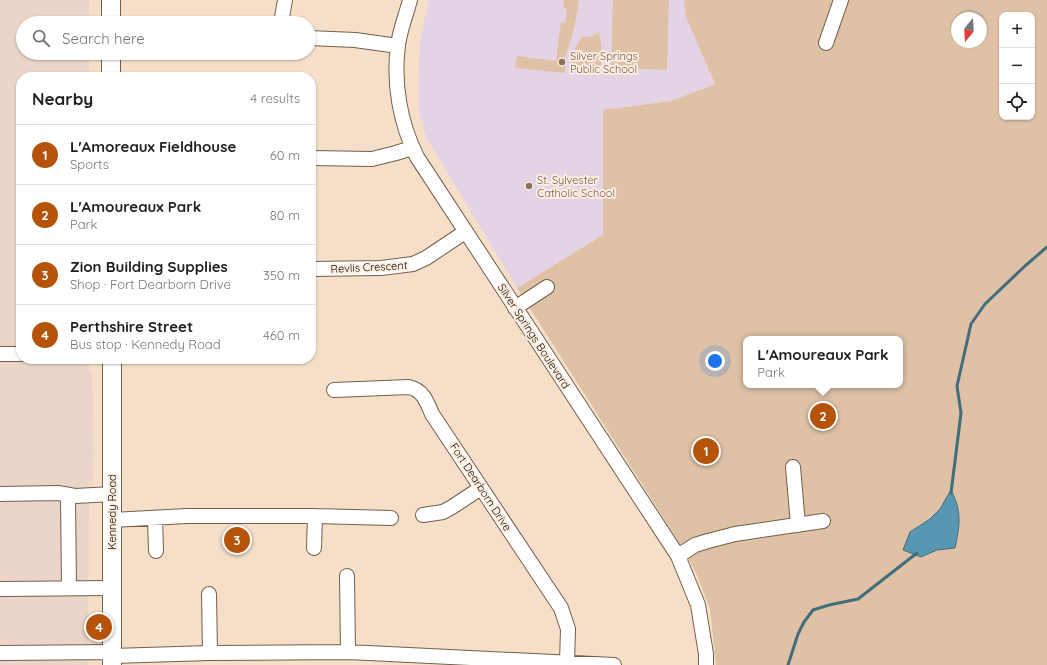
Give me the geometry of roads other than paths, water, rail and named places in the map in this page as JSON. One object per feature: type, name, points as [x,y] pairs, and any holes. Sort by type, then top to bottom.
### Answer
[{"type":"main road","points":[[111,0],[111,16]]},
{"type":"main road","points":[[111,60],[111,72]]},
{"type":"main road","name":"Kennedy Road","points":[[112,364],[112,658]]},
{"type":"street","points":[[282,16],[284,0]]},
{"type":"street","name":"Silver Springs Boulevard","points":[[410,0],[398,46],[397,88],[404,124],[412,148],[465,232],[678,556],[698,605],[706,654],[706,665]]},
{"type":"street","points":[[826,43],[841,0]]},
{"type":"street","points":[[316,38],[355,40],[398,46]]},
{"type":"street","points":[[316,158],[372,159],[412,148]]},
{"type":"street","name":"Revlis Crescent","points":[[316,269],[381,268],[413,264],[433,254],[465,232]]},
{"type":"street","points":[[515,308],[547,287]]},
{"type":"street","points":[[0,354],[16,354]]},
{"type":"street","name":"Fort Dearborn Drive","points":[[334,390],[409,387],[417,389],[422,393],[432,414],[561,608],[568,628],[567,663]]},
{"type":"street","points":[[793,467],[798,525]]},
{"type":"street","points":[[423,515],[443,512],[481,488]]},
{"type":"street","points":[[0,494],[58,493],[75,496],[113,494]]},
{"type":"street","points":[[68,495],[69,588]]},
{"type":"street","points":[[112,520],[315,516],[392,518]]},
{"type":"street","points":[[314,548],[315,516]]},
{"type":"street","points":[[155,518],[156,552]]},
{"type":"street","points":[[678,556],[695,545],[735,534],[823,521]]},
{"type":"street","points":[[347,576],[348,652]]},
{"type":"street","points":[[0,589],[112,588]]},
{"type":"street","points":[[209,594],[210,653]]},
{"type":"street","points":[[0,653],[112,658],[210,653],[348,652],[614,665]]},
{"type":"water","points":[[951,490],[957,505],[959,518],[955,548],[937,550],[921,557],[903,550],[910,532],[930,519],[940,509]]},
{"type":"waterway","points":[[951,493],[961,413],[957,386],[971,324],[985,304],[1047,247]]},
{"type":"waterway","points":[[788,665],[798,634],[804,622],[813,610],[858,599],[917,553]]},
{"type":"place","name":"Silver Springs Public School","points":[[562,62]]},
{"type":"place","name":"St. Sylvester Catholic School","points":[[529,186]]},
{"type":"place","name":"L'Amoureaux Park","points":[[823,416]]},
{"type":"place","name":"L'Amoreaux Fieldhouse","points":[[706,451]]},
{"type":"place","name":"Zion Building Supplies","points":[[237,540]]},
{"type":"place","name":"Perthshire Street","points":[[99,627]]}]
